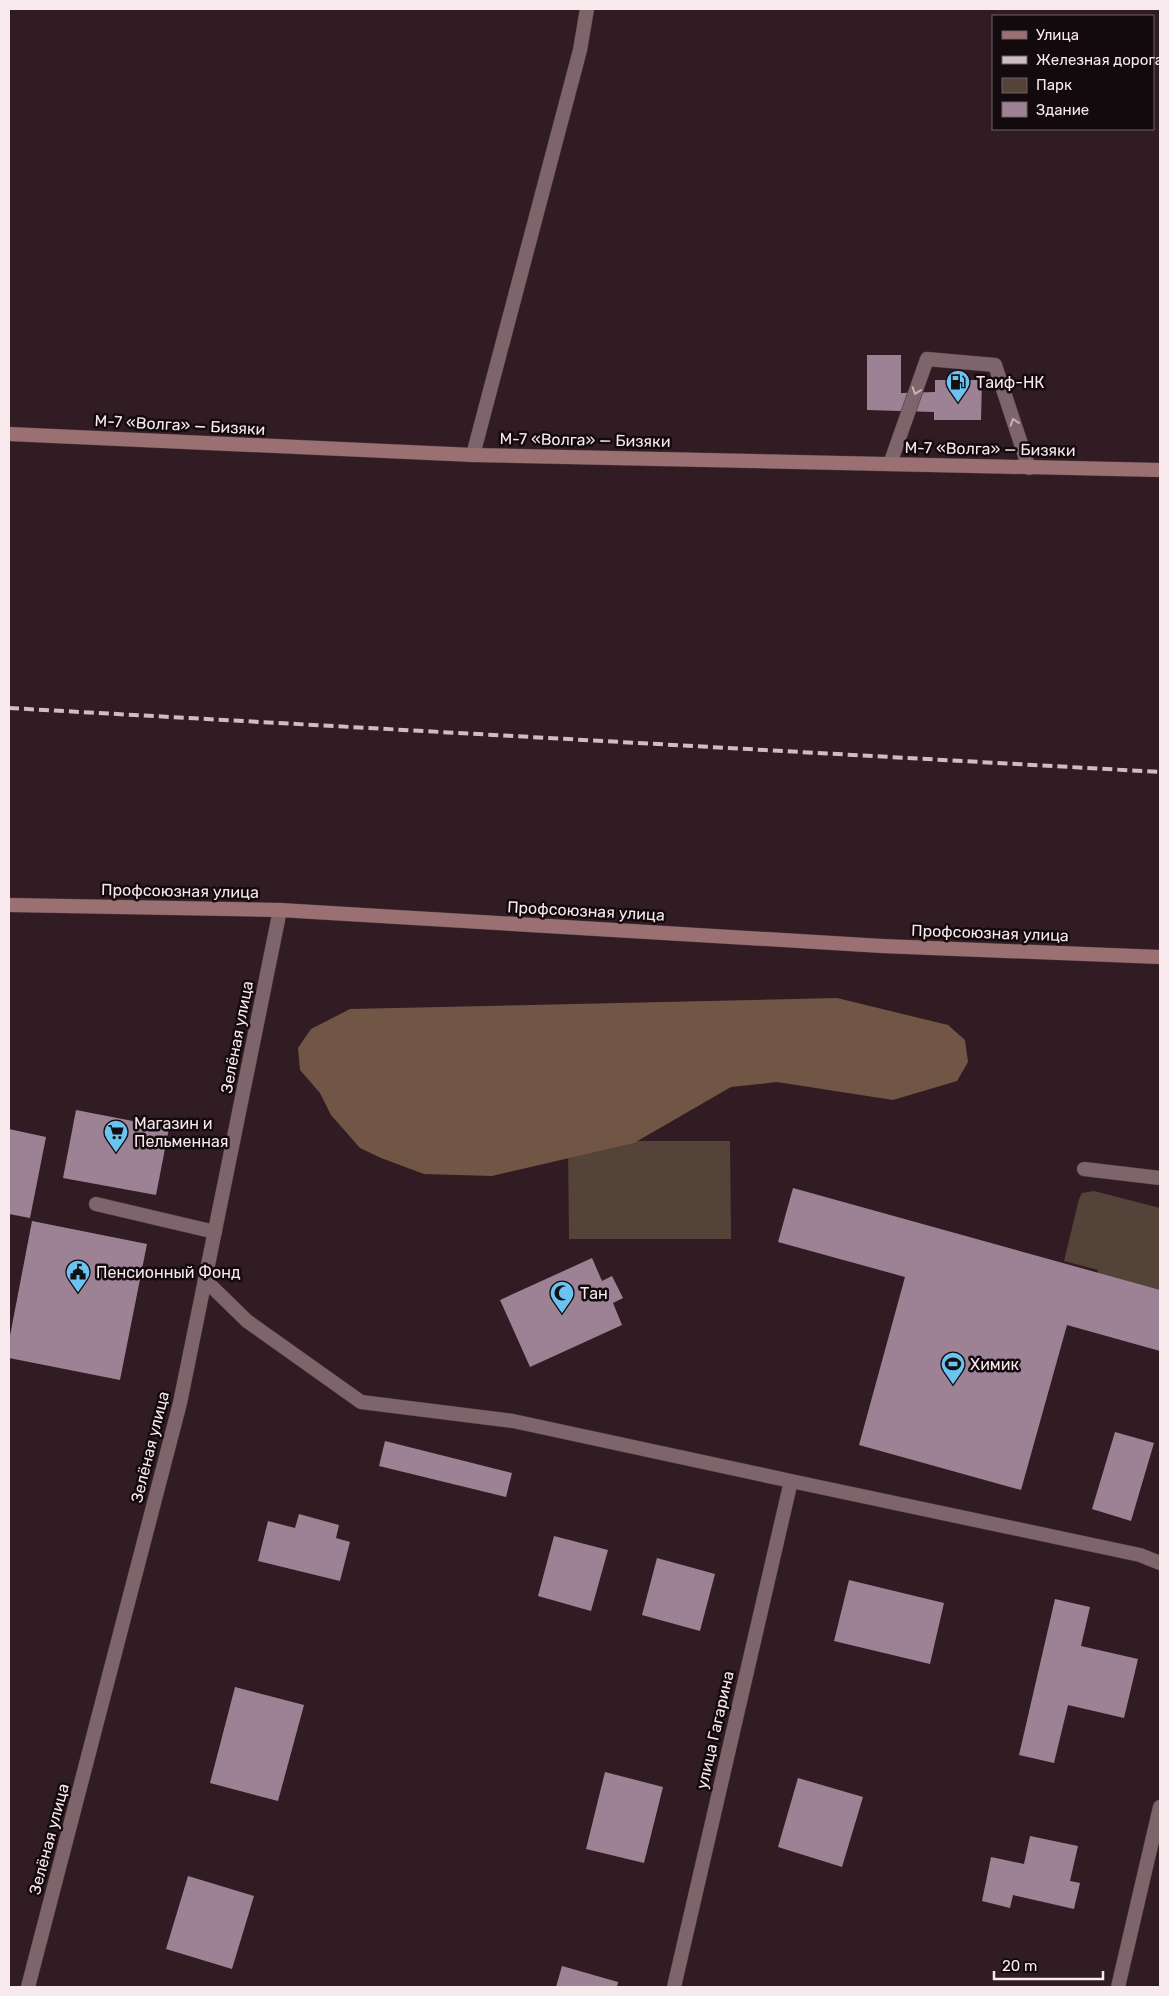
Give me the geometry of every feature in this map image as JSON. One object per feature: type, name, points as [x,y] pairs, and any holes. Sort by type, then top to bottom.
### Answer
[{"type":"main road","name":"М-7 «Волга» — Бизяки","points":[[9,434],[472,455],[1160,470]]},
{"type":"main road","name":"Профсоюзная улица","points":[[9,905],[280,910],[882,946],[1160,957]]},
{"type":"street","points":[[472,455],[580,50],[588,9]]},
{"type":"street","points":[[890,464],[927,359],[996,365],[1029,468]]},
{"type":"street","name":"Зелёная улица","points":[[28,1987],[180,1403],[280,910]]},
{"type":"street","points":[[1084,1169],[1160,1178]]},
{"type":"street","points":[[96,1204],[215,1232]]},
{"type":"street","points":[[205,1280],[247,1321],[361,1402],[514,1422],[1140,1555],[1160,1563]]},
{"type":"street","name":"улица Гагарина","points":[[674,1987],[790,1481]]},
{"type":"street","points":[[1118,1987],[1160,1808]]},
{"type":"green space","points":[[568,1141],[730,1141],[731,1239],[569,1239]]},
{"type":"green space","points":[[1094,1191],[1160,1208],[1160,1300],[1097,1280],[1098,1270],[1064,1261],[1079,1199],[1082,1193]]},
{"type":"shaded area","points":[[837,998],[948,1025],[965,1040],[968,1062],[957,1081],[893,1100],[777,1082],[731,1087],[634,1143],[492,1176],[424,1174],[360,1148],[331,1115],[320,1093],[300,1070],[298,1048],[311,1029],[350,1009]]},
{"type":"building","points":[[867,355],[901,355],[901,393],[935,392],[935,380],[982,380],[981,420],[934,420],[934,412],[867,410]]},
{"type":"building","name":"Магазин и Пельменная","points":[[76,1110],[169,1128],[156,1195],[63,1178]]},
{"type":"building","points":[[9,1129],[46,1137],[30,1218],[9,1214]]},
{"type":"building","points":[[793,1188],[1160,1290],[1160,1351],[1067,1325],[1021,1490],[859,1445],[905,1277],[778,1242]]},
{"type":"building","name":"Пенсионный Фонд","points":[[32,1221],[147,1244],[120,1380],[9,1358],[9,1341]]},
{"type":"building","name":"Тан","points":[[592,1258],[602,1281],[612,1276],[623,1298],[613,1303],[622,1325],[530,1367],[500,1300]]},
{"type":"building","points":[[1115,1432],[1154,1443],[1131,1521],[1092,1509]]},
{"type":"building","points":[[385,1441],[512,1473],[506,1497],[379,1466]]},
{"type":"building","points":[[299,1514],[339,1525],[336,1538],[350,1542],[340,1581],[258,1561],[268,1521],[295,1528]]},
{"type":"building","points":[[554,1536],[608,1550],[591,1611],[538,1596]]},
{"type":"building","points":[[657,1558],[715,1574],[700,1631],[642,1615]]},
{"type":"building","points":[[849,1580],[944,1603],[930,1664],[834,1641]]},
{"type":"building","points":[[1055,1599],[1090,1607],[1081,1646],[1138,1659],[1124,1718],[1068,1705],[1054,1763],[1019,1755]]},
{"type":"building","points":[[235,1687],[304,1705],[278,1801],[210,1783]]},
{"type":"building","points":[[605,1772],[663,1787],[644,1863],[586,1849]]},
{"type":"building","points":[[798,1778],[863,1797],[842,1867],[778,1847]]},
{"type":"building","points":[[1030,1836],[1078,1846],[1070,1881],[1080,1883],[1074,1909],[1013,1895],[1010,1908],[982,1901],[991,1857],[1024,1864]]},
{"type":"building","points":[[188,1876],[254,1896],[232,1969],[166,1949]]},
{"type":"building","points":[[562,1966],[618,1982],[617,1987],[556,1987]]},
{"type":"railway","points":[[9,708],[1160,772]]},
{"type":"place","name":"Таиф-НК","points":[[958,403]]},
{"type":"place","name":"Магазин и Пельменная","points":[[116,1153]]},
{"type":"place","name":"Пенсионный Фонд","points":[[78,1293]]},
{"type":"place","name":"Тан","points":[[562,1314]]},
{"type":"place","name":"Химик","points":[[953,1385]]}]
